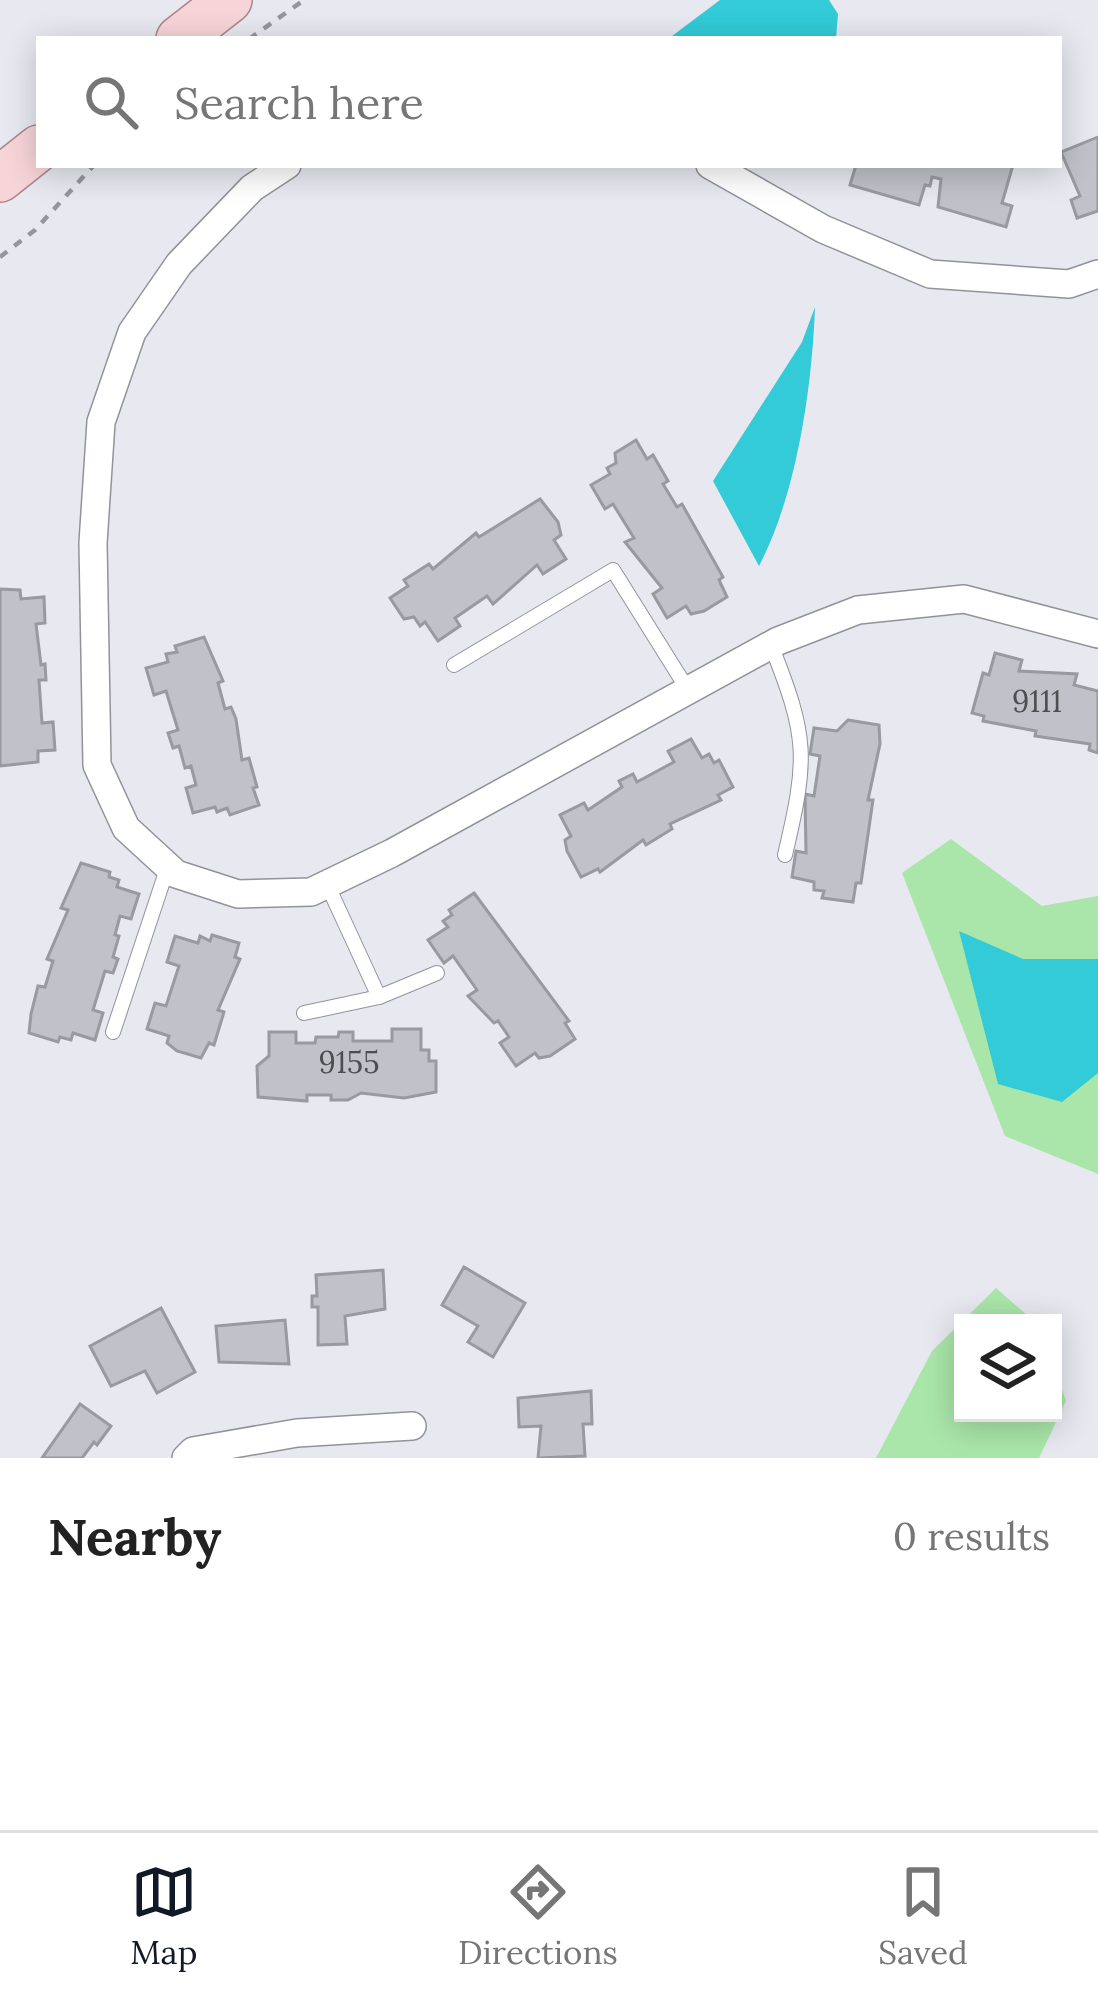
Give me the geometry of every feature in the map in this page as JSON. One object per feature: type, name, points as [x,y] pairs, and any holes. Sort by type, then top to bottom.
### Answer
[{"type":"main road","points":[[183,36],[229,0]]},
{"type":"main road","points":[[0,179],[36,150]]},
{"type":"street","points":[[282,168],[252,188],[179,265],[132,332],[101,422],[93,543],[97,765],[126,828],[176,874],[238,894],[311,892],[771,644],[858,610],[964,599],[1098,634]]},
{"type":"street","points":[[715,168],[823,229],[930,274],[1069,284],[1098,274]]},
{"type":"street","points":[[185,1458],[193,1451],[297,1432],[412,1426]]},
{"type":"lane","points":[[454,665],[613,570],[688,690]]},
{"type":"lane","points":[[771,644],[798,713],[804,773],[785,855]]},
{"type":"lane","points":[[113,1032],[168,866]]},
{"type":"lane","points":[[327,884],[379,997]]},
{"type":"lane","points":[[304,1012],[379,997],[437,974]]},
{"type":"path","points":[[253,36],[304,0]]},
{"type":"path","points":[[0,257],[35,230],[91,168]]},
{"type":"green space","points":[[951,839],[1042,906],[1098,896],[1098,1174],[1005,1136],[902,873]]},
{"type":"green space","points":[[996,1288],[1026,1314],[970,1314]]},
{"type":"green space","points":[[954,1329],[954,1422],[1056,1422],[1039,1458],[876,1458],[932,1351]]},
{"type":"water","points":[[720,0],[829,0],[838,14],[836,36],[672,36]]},
{"type":"water","points":[[815,307],[793,473],[759,566],[713,481],[802,342]]},
{"type":"water","points":[[959,931],[1023,959],[1098,959],[1098,1073],[1062,1102],[998,1084]]},
{"type":"building","points":[[1098,137],[1098,211],[1077,218],[1071,200],[1080,196],[1062,152]]},
{"type":"building","points":[[855,168],[1012,168],[1002,203],[1012,206],[1006,227],[938,207],[941,179],[932,177],[930,186],[925,185],[919,205],[850,185]]},
{"type":"building","points":[[636,440],[647,459],[653,455],[668,481],[663,484],[677,507],[682,504],[723,577],[719,580],[727,597],[704,611],[691,614],[686,606],[667,618],[653,594],[662,588],[625,542],[634,538],[613,504],[605,509],[591,485],[610,474],[607,468],[616,463],[615,453]]},
{"type":"building","points":[[540,499],[558,522],[561,535],[554,540],[566,559],[543,574],[537,565],[493,604],[487,596],[455,618],[460,626],[438,641],[425,622],[420,626],[414,617],[404,619],[390,598],[408,586],[404,580],[429,564],[433,569],[476,533],[479,537]]},
{"type":"building","points":[[0,589],[20,590],[21,599],[44,597],[45,623],[36,624],[46,680],[39,680],[42,723],[53,722],[55,750],[38,751],[38,762],[0,766]]},
{"type":"building","points":[[204,637],[223,681],[218,683],[225,709],[231,707],[236,719],[242,760],[249,758],[257,787],[253,788],[259,805],[230,815],[227,808],[217,812],[215,807],[193,813],[186,788],[196,785],[191,766],[185,768],[179,746],[173,748],[168,733],[178,730],[166,691],[154,695],[146,668],[168,662],[166,654],[177,652],[175,646]]},
{"type":"building","points":[[995,653],[1022,660],[1019,671],[1077,674],[1074,685],[1098,691],[1098,753],[1089,750],[1090,744],[1035,736],[1036,731],[983,721],[984,716],[972,713],[983,673],[989,675]]},
{"type":"building","points":[[848,720],[879,725],[880,744],[868,800],[873,800],[861,883],[856,883],[853,902],[822,898],[824,891],[814,890],[814,882],[792,877],[796,851],[806,853],[805,794],[814,796],[820,756],[810,754],[814,728],[837,731]]},
{"type":"building","points":[[691,739],[702,758],[709,754],[714,763],[719,760],[733,787],[718,795],[721,800],[670,824],[672,829],[646,845],[643,840],[600,872],[581,877],[567,851],[565,840],[571,836],[560,815],[584,803],[588,810],[622,787],[619,781],[633,774],[637,782],[674,762],[668,751]]},
{"type":"building","points":[[81,863],[110,872],[109,877],[119,880],[117,887],[139,894],[131,919],[120,916],[113,957],[118,959],[113,973],[105,971],[93,1010],[103,1013],[95,1040],[73,1033],[71,1040],[60,1037],[58,1042],[29,1033],[31,1014],[38,986],[45,987],[53,961],[47,959],[68,910],[61,908]]},
{"type":"building","points":[[474,893],[569,1021],[565,1023],[575,1039],[550,1056],[539,1058],[535,1053],[516,1066],[500,1043],[509,1037],[468,996],[477,990],[453,956],[444,963],[428,940],[448,927],[443,921],[452,915],[449,910]]},
{"type":"building","points":[[212,935],[239,943],[235,957],[240,959],[218,1010],[224,1012],[214,1045],[209,1043],[201,1058],[177,1051],[167,1043],[169,1036],[147,1029],[155,1003],[166,1006],[179,966],[167,962],[175,936],[198,943],[200,936],[210,941]]},
{"type":"building","points":[[392,1029],[421,1029],[421,1050],[429,1050],[429,1061],[436,1061],[436,1092],[404,1098],[361,1093],[348,1100],[331,1100],[331,1095],[307,1095],[307,1101],[258,1097],[257,1066],[269,1056],[269,1032],[296,1032],[296,1043],[315,1043],[316,1037],[338,1037],[339,1032],[353,1032],[353,1041],[392,1041]]},
{"type":"building","points":[[464,1267],[525,1303],[493,1357],[468,1342],[478,1326],[442,1305]]},
{"type":"building","points":[[383,1270],[385,1309],[345,1316],[347,1344],[318,1345],[318,1307],[312,1307],[316,1275]]},
{"type":"building","points":[[161,1308],[195,1372],[157,1393],[145,1371],[111,1386],[90,1346]]},
{"type":"building","points":[[285,1320],[289,1364],[219,1362],[216,1326]]},
{"type":"building","points":[[591,1391],[592,1424],[583,1424],[585,1456],[538,1458],[541,1426],[519,1427],[518,1398]]},
{"type":"building","points":[[80,1404],[111,1426],[82,1458],[42,1458]]}]
